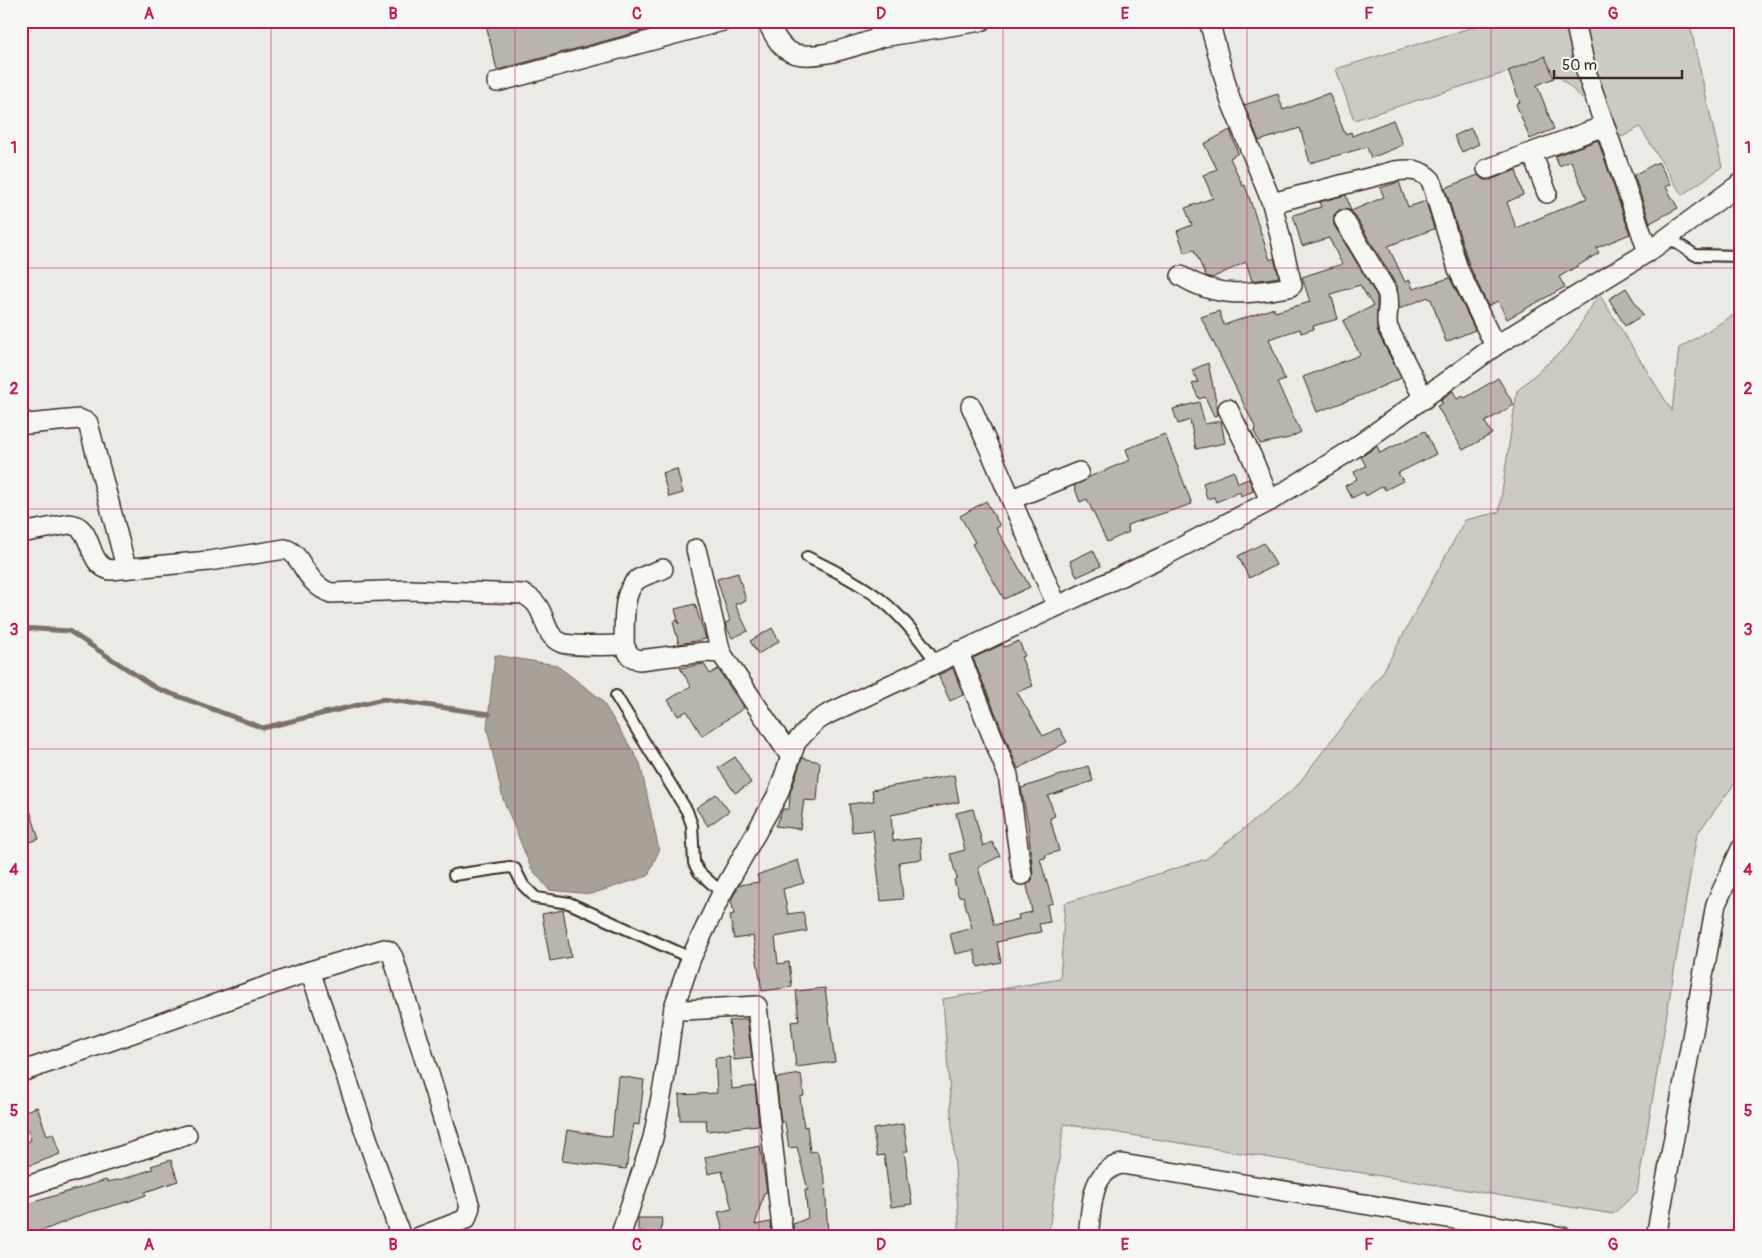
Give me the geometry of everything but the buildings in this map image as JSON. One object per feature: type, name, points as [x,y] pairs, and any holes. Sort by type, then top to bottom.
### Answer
[{"type":"street","points":[[497,82],[691,26],[723,21]]},
{"type":"street","points":[[767,21],[787,50],[793,53],[828,54],[880,29],[981,21]]},
{"type":"street","points":[[1181,276],[1194,284],[1245,295],[1291,286],[1292,282],[1272,203],[1230,99],[1209,21]]},
{"type":"street","points":[[1575,21],[1586,71],[1648,252]]},
{"type":"street","points":[[1488,169],[1604,126]]},
{"type":"street","points":[[1532,153],[1547,193]]},
{"type":"street","points":[[1272,203],[1395,171],[1414,169],[1424,173],[1431,180],[1458,269],[1495,346]]},
{"type":"street","points":[[620,1237],[653,1138],[664,1082],[674,1007],[691,958],[722,893],[767,814],[792,757],[796,742],[815,722],[958,651],[1164,556],[1270,501],[1342,456],[1424,399],[1495,346],[1648,252],[1741,183]]},
{"type":"street","points":[[1344,220],[1387,292],[1390,303],[1386,316],[1388,328],[1424,399]]},
{"type":"street","points":[[971,406],[1057,606]]},
{"type":"street","points":[[1228,408],[1252,455],[1270,501]]},
{"type":"street","points":[[21,419],[28,424],[78,419],[88,423],[126,567]]},
{"type":"street","points":[[1012,499],[1079,472]]},
{"type":"street","points":[[21,533],[72,524],[82,531],[96,562],[102,568],[110,570],[126,567],[209,561],[285,549],[294,553],[312,582],[321,590],[331,593],[409,590],[523,594],[532,598],[540,606],[553,638],[563,644],[624,645]]},
{"type":"street","points":[[696,549],[721,653],[792,757]]},
{"type":"street","points":[[663,569],[637,580],[632,587],[626,609],[624,645],[630,656],[639,660],[705,652],[721,653]]},
{"type":"street","points":[[958,651],[1008,775],[1022,875]]},
{"type":"street","points":[[1656,1237],[1716,904],[1741,849]]},
{"type":"street","points":[[21,1072],[310,971],[384,949],[389,951],[393,957],[470,1207],[466,1219],[419,1237]]},
{"type":"street","points":[[310,971],[402,1237]]},
{"type":"street","points":[[674,1007],[696,1010],[758,1006],[783,1237]]},
{"type":"street","points":[[21,1188],[187,1134]]},
{"type":"street","points":[[1088,1237],[1096,1184],[1101,1175],[1108,1169],[1122,1164],[1563,1237]]},
{"type":"lane","points":[[1668,238],[1695,255],[1741,256]]},
{"type":"lane","points":[[807,558],[856,581],[873,592],[900,616],[936,662]]},
{"type":"lane","points":[[616,696],[687,811],[692,825],[694,862],[699,872],[722,893]]},
{"type":"lane","points":[[454,875],[510,867],[515,869],[523,885],[536,898],[569,903],[691,958]]},
{"type":"shaded area","points":[[1493,21],[1689,21],[1722,167],[1682,195],[1640,127],[1622,137],[1543,61],[1354,120],[1336,69]]},
{"type":"shaded area","points":[[1599,294],[1672,411],[1679,348],[1734,315],[1741,321],[1741,775],[1697,834],[1637,1192],[1613,1214],[1064,1124],[1048,1237],[960,1237],[943,999],[1060,979],[1065,903],[1206,859],[1296,787],[1383,672],[1465,520],[1499,512],[1517,391],[1568,345]]},
{"type":"shaded area","points":[[495,655],[556,665],[601,699],[640,763],[659,850],[648,876],[591,894],[549,890],[531,868],[503,799],[487,728]]},
{"type":"waterway","points":[[21,628],[69,631],[156,688],[263,728],[383,699],[489,714]]}]
